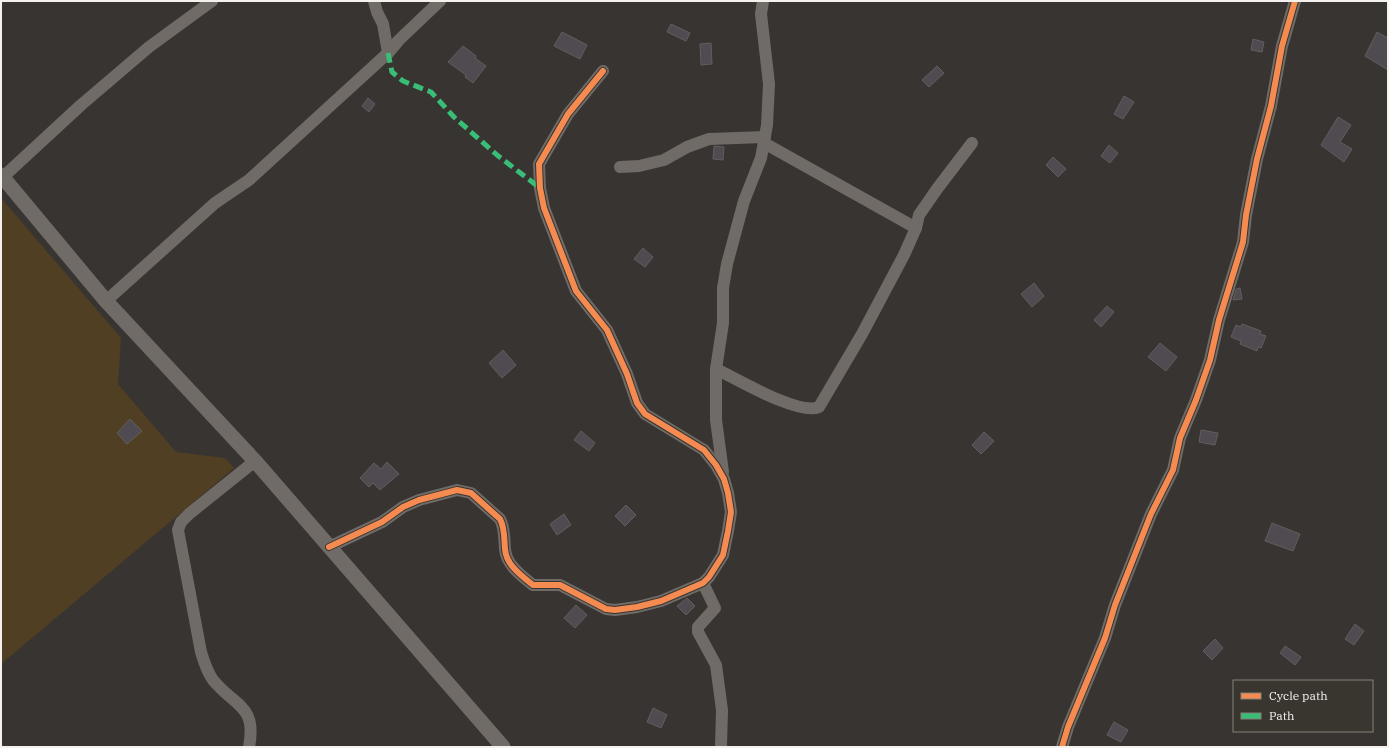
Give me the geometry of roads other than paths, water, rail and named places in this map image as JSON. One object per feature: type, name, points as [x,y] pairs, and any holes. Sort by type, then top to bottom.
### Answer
[{"type":"street","points":[[212,1],[149,47],[81,105],[2,176],[106,301],[255,461],[503,747]]},
{"type":"street","points":[[374,1],[377,12],[383,24],[388,53]]},
{"type":"street","points":[[106,301],[215,203],[249,180],[388,53],[399,40],[440,1]]},
{"type":"street","points":[[329,547],[382,522],[394,512],[419,500],[457,490],[464,490],[478,498],[500,518],[503,524],[507,559],[518,573],[533,585],[560,585],[598,605],[615,610],[661,601],[703,583],[723,555],[731,512],[724,479],[718,432],[716,369],[723,323],[723,288],[727,264],[740,214],[761,158],[764,140],[769,84],[761,14],[763,1]]},
{"type":"street","points":[[1062,747],[1068,727],[1105,638],[1115,604],[1151,514],[1173,470],[1180,438],[1196,400],[1210,360],[1219,320],[1243,242],[1246,215],[1257,159],[1271,106],[1282,46],[1295,1]]},
{"type":"street","points":[[603,71],[568,114],[539,164],[540,188],[544,208],[576,291],[607,330],[627,374],[637,402],[645,414],[654,421],[704,450],[716,465],[724,479]]},
{"type":"street","points":[[620,167],[639,166],[664,160],[686,147],[709,139],[764,140],[916,228]]},
{"type":"street","points":[[716,369],[756,388],[774,399],[813,410],[819,407],[862,334],[904,255],[916,228],[919,215],[972,143]]},
{"type":"street","points":[[696,445],[708,443],[714,439],[718,432]]},
{"type":"street","points":[[249,747],[252,734],[250,721],[246,711],[214,681],[207,671],[201,652],[178,530],[181,522],[189,514],[255,461]]},
{"type":"street","points":[[703,583],[715,608],[698,627],[698,632],[716,665],[722,710],[721,747]]}]
